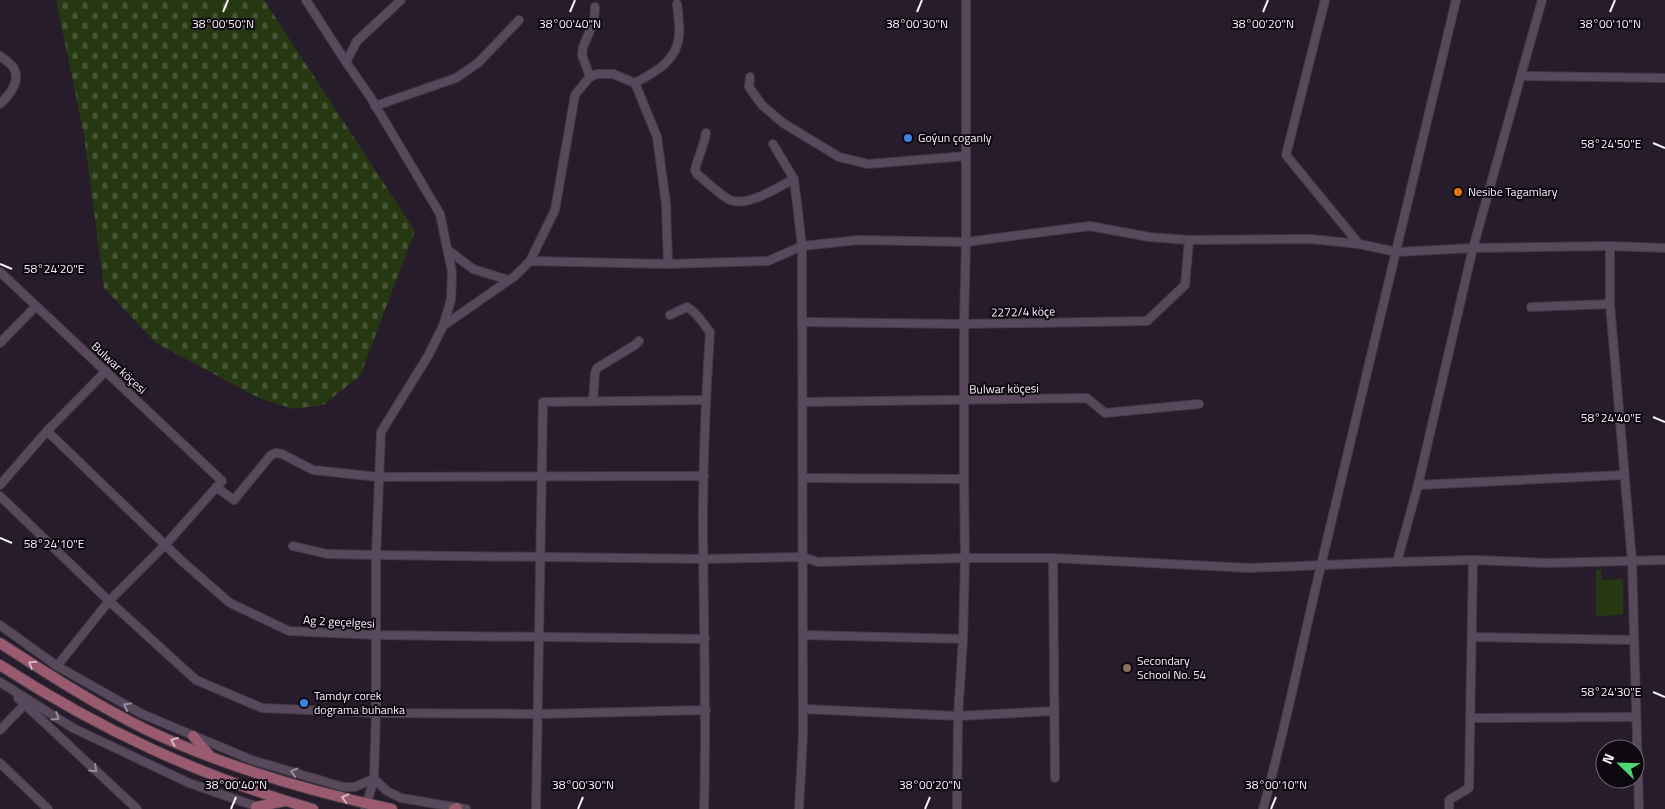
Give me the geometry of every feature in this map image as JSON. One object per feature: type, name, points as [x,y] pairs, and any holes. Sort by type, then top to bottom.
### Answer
[{"type":"main road","points":[[0,643],[53,678],[119,716],[148,730],[210,756],[284,782],[366,806],[392,809]]},
{"type":"main road","points":[[0,665],[60,702],[137,744],[217,778],[313,809]]},
{"type":"main road","points":[[194,736],[210,756]]},
{"type":"main road","points":[[259,808],[285,801]]},
{"type":"street","points":[[306,0],[375,106],[440,214],[452,272],[451,300],[443,326],[428,356],[381,432],[376,555],[374,779],[366,806]]},
{"type":"street","points":[[346,62],[357,41],[401,0]]},
{"type":"street","points":[[957,809],[958,716],[963,639],[965,558],[966,0]]},
{"type":"street","points":[[1325,0],[1286,155],[1359,244]]},
{"type":"street","points":[[1263,809],[1398,252],[1456,0]]},
{"type":"street","points":[[1397,562],[1418,485],[1473,248],[1542,0]]},
{"type":"street","points":[[635,83],[664,66],[675,49],[679,37],[677,4]]},
{"type":"street","points":[[590,77],[582,55],[583,47],[594,21],[595,7]]},
{"type":"street","points":[[375,106],[456,78],[478,63],[519,20]]},
{"type":"street","points":[[0,56],[16,75],[10,94],[0,104]]},
{"type":"street","points":[[443,326],[519,272],[530,261],[555,210],[575,96],[590,77],[597,74],[613,74],[635,83],[658,136],[666,204],[668,264]]},
{"type":"street","points":[[750,76],[749,87],[762,105],[783,123],[839,157],[868,164],[966,156]]},
{"type":"street","points":[[1522,76],[1665,78]]},
{"type":"street","points":[[706,134],[705,143],[699,153],[695,170],[697,174],[729,199],[745,201],[755,198],[794,179]]},
{"type":"street","points":[[773,144],[794,179],[802,246],[803,709],[799,809]]},
{"type":"street","points":[[530,261],[668,264],[768,261],[802,246],[859,240],[966,242],[1090,226],[1148,236],[1189,240],[1311,238],[1359,244],[1398,252],[1473,248],[1610,246],[1665,248]]},
{"type":"street","name":"2272/4 köçe","points":[[802,322],[964,324],[1146,321],[1185,285],[1189,240]]},
{"type":"street","points":[[1610,246],[1610,304],[1632,561],[1639,809]]},
{"type":"street","points":[[448,250],[473,269],[508,280]]},
{"type":"street","name":"Bulwar köçesi","points":[[0,272],[106,371],[234,500],[272,455],[276,453],[282,454],[313,470],[378,477]]},
{"type":"street","points":[[1531,307],[1610,304]]},
{"type":"street","points":[[0,343],[36,306]]},
{"type":"street","points":[[670,315],[687,307],[690,308],[710,332],[704,476],[706,710],[704,809]]},
{"type":"street","points":[[594,401],[595,373],[597,368],[639,341]]},
{"type":"street","points":[[0,485],[47,431],[106,371]]},
{"type":"street","name":"Bulwar köçesi","points":[[803,402],[1087,398],[1105,413],[1200,404]]},
{"type":"street","points":[[536,809],[543,402],[706,400]]},
{"type":"street","name":"Ag 2 geçelgesi","points":[[47,431],[165,545],[230,603],[289,631],[376,635],[705,639]]},
{"type":"street","points":[[1418,485],[1624,475]]},
{"type":"street","points":[[378,477],[704,476]]},
{"type":"street","points":[[803,478],[964,479]]},
{"type":"street","points":[[57,666],[109,601],[165,545],[219,484]]},
{"type":"street","points":[[0,496],[109,601],[196,680],[262,708],[376,713],[538,714],[706,710]]},
{"type":"street","points":[[293,546],[327,554],[541,558],[803,558],[818,562],[1053,558],[1250,568],[1473,560],[1548,563],[1665,560]]},
{"type":"street","points":[[1053,558],[1055,778]]},
{"type":"street","points":[[1448,809],[1449,800],[1469,788],[1473,560]]},
{"type":"street","points":[[0,625],[57,666],[142,714],[252,760],[343,787],[354,787],[374,779]]},
{"type":"street","points":[[803,636],[963,639]]},
{"type":"street","points":[[1472,637],[1634,640]]},
{"type":"street","points":[[0,682],[73,728],[189,783],[259,808]]},
{"type":"street","points":[[10,688],[137,809]]},
{"type":"street","points":[[0,730],[25,704]]},
{"type":"street","points":[[803,709],[958,716],[1054,710]]},
{"type":"street","points":[[1471,718],[1636,717]]},
{"type":"street","points":[[0,763],[48,809]]},
{"type":"street","points":[[374,779],[387,791],[401,798],[459,809]]},
{"type":"green space","points":[[56,0],[264,0],[415,231],[360,376],[323,405],[293,409],[259,398],[156,343],[104,288],[84,135]]},
{"type":"green space","points":[[1601,569],[1602,580],[1623,579],[1623,614],[1596,617],[1596,570]]},
{"type":"place","name":"Goýun çoganly","points":[[908,138]]},
{"type":"place","name":"Nesibe Tagamlary","points":[[1458,192]]},
{"type":"place","name":"Secondary School No. 54","points":[[1127,668]]},
{"type":"place","name":"Tamdyr corek dograma buhanka","points":[[304,703]]}]
